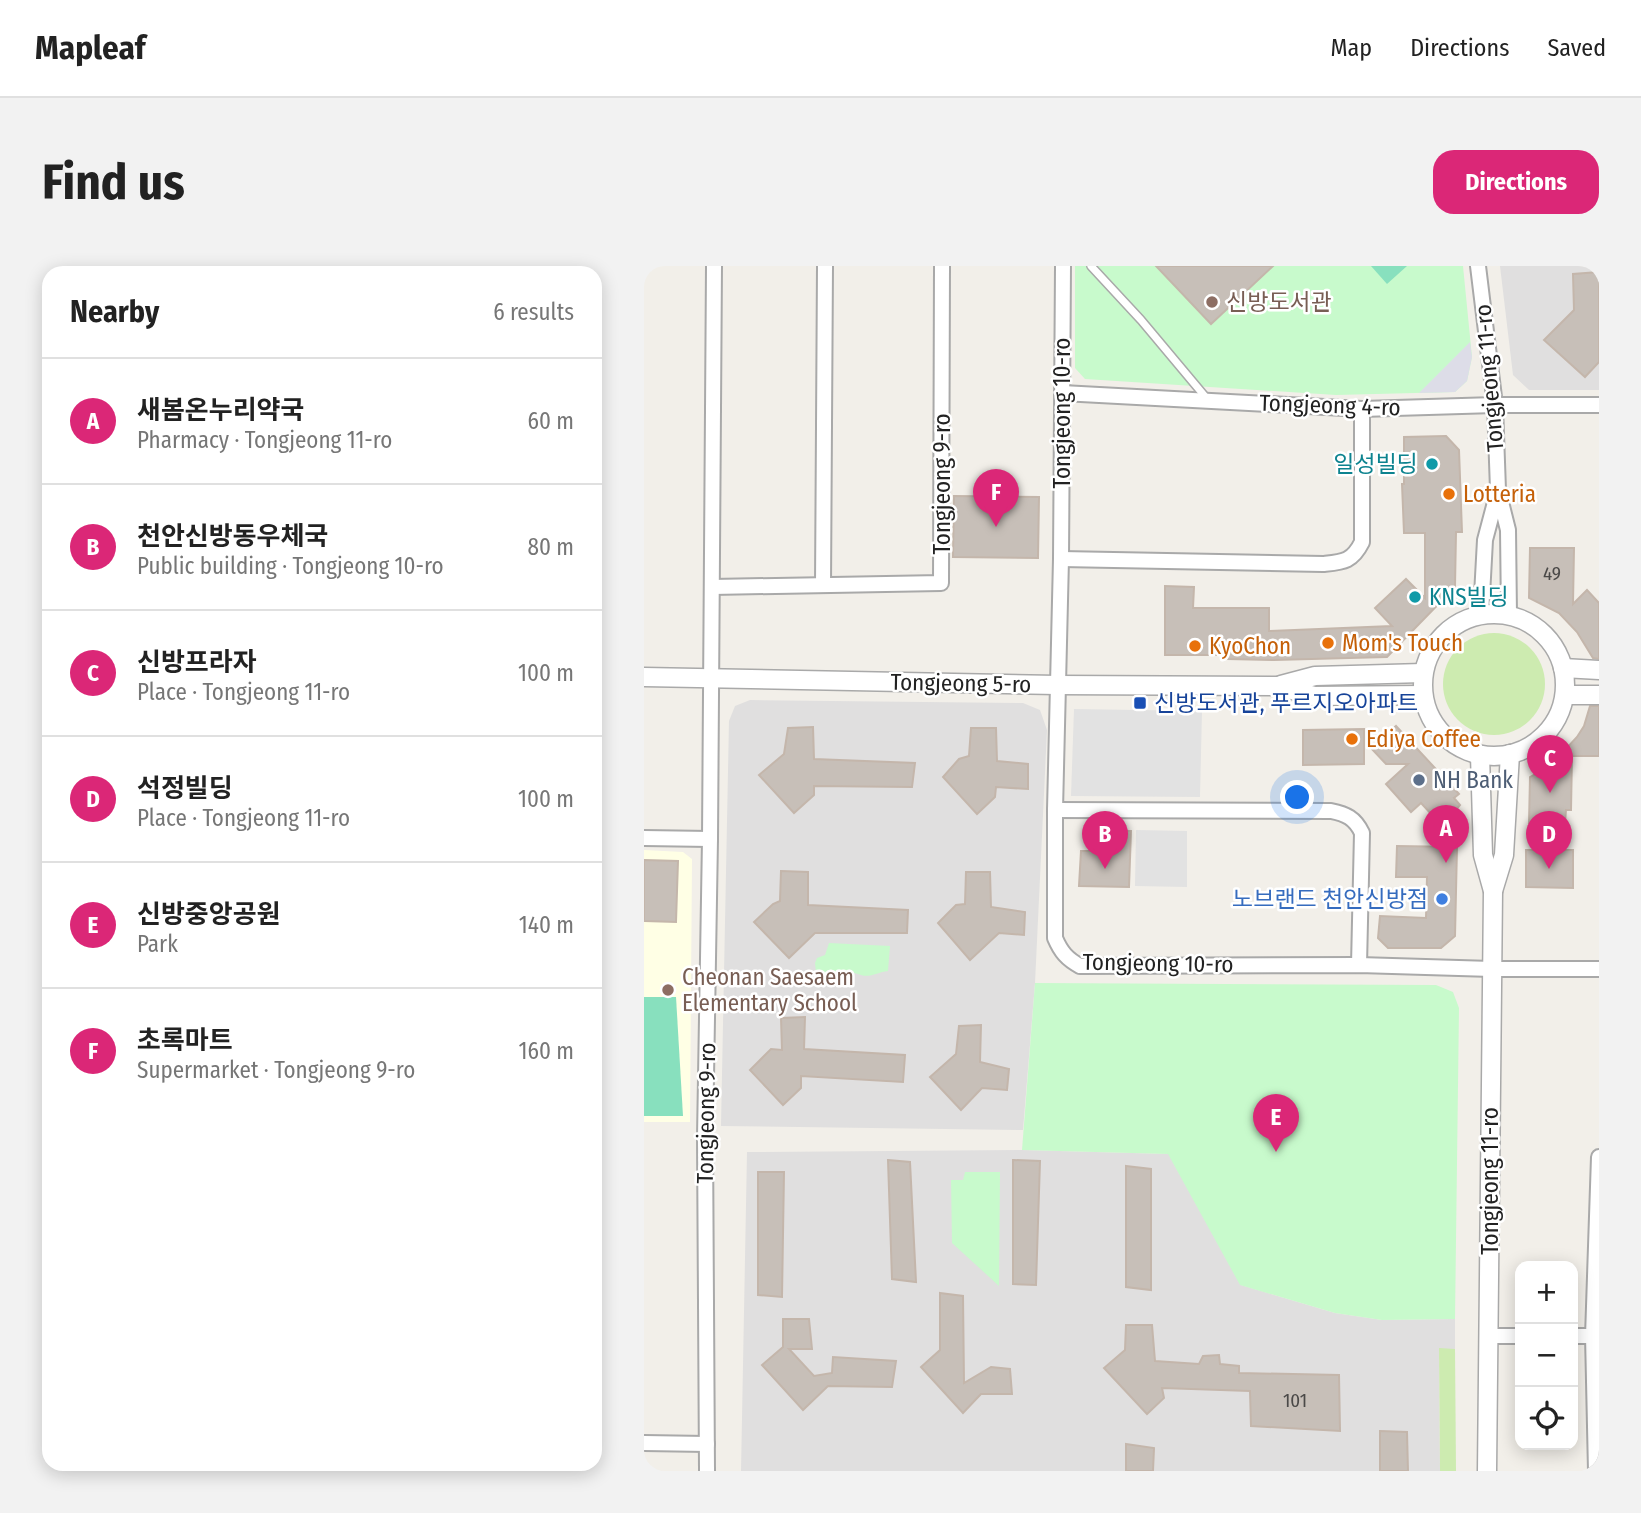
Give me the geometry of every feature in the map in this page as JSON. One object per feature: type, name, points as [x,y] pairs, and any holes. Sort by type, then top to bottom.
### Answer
[{"type":"street","name":"Tongjeong 9-ro","points":[[706,1471],[705,1137],[714,266]]},
{"type":"street","points":[[823,585],[825,266]]},
{"type":"street","name":"Tongjeong 9-ro","points":[[712,587],[942,583],[942,266]]},
{"type":"street","name":"Tongjeong 10-ro","points":[[1063,266],[1061,559],[1055,810],[1055,938],[1061,951],[1070,961],[1080,966],[1359,965],[1599,969]]},
{"type":"street","name":"Tongjeong 11-ro","points":[[1478,266],[1495,405],[1498,490]]},
{"type":"street","name":"Tongjeong 4-ro","points":[[1062,393],[1362,409],[1599,405]]},
{"type":"street","points":[[1061,559],[1323,564],[1344,561],[1356,555],[1362,542],[1362,409]]},
{"type":"street","points":[[1481,614],[1485,540],[1498,490]]},
{"type":"street","points":[[1498,490],[1508,530],[1509,615]]},
{"type":"street","points":[[1481,614],[1509,615],[1526,621],[1545,635],[1558,653],[1563,668],[1565,695],[1556,721],[1542,739],[1522,751],[1510,754],[1480,754],[1453,744],[1436,727],[1423,695],[1423,673],[1427,658],[1440,637],[1459,622],[1481,614]]},
{"type":"street","points":[[1563,668],[1599,670]]},
{"type":"street","points":[[1278,686],[1315,676],[1423,673]]},
{"type":"street","name":"Tongjeong 5-ro","points":[[644,677],[1057,685],[1278,686]]},
{"type":"street","points":[[1278,686],[1314,696],[1423,695]]},
{"type":"street","points":[[1565,695],[1599,695]]},
{"type":"street","points":[[1480,754],[1483,855],[1493,891]]},
{"type":"street","points":[[1493,891],[1504,855],[1510,754]]},
{"type":"street","points":[[1055,810],[1331,811],[1346,814],[1357,823],[1362,833],[1359,965]]},
{"type":"street","points":[[644,838],[710,839]]},
{"type":"street","name":"Tongjeong 11-ro","points":[[1488,1471],[1493,891]]},
{"type":"street","points":[[1596,1471],[1599,1157]]},
{"type":"street","points":[[1489,1336],[1515,1336]]},
{"type":"street","points":[[1578,1336],[1596,1336]]},
{"type":"street","points":[[644,1443],[707,1444]]},
{"type":"lane","points":[[1091,266],[1141,320],[1209,401]]},
{"type":"shaded area","points":[[1500,266],[1599,266],[1599,390],[1529,390],[1513,375]]},
{"type":"shaded area","points":[[1470,342],[1472,357],[1467,381],[1455,392],[1419,393]]},
{"type":"shaded area","points":[[750,700],[1023,703],[1040,710],[1047,730],[1035,983],[1023,1130],[721,1126],[729,721],[735,706]]},
{"type":"shaded area","points":[[1074,709],[1202,711],[1200,797],[1071,796]]},
{"type":"shaded area","points":[[1136,830],[1187,831],[1187,887],[1135,886]]},
{"type":"shaded area","name":"Cheonan Saesaem Elementary School","points":[[644,850],[683,852],[692,859],[690,1122],[644,1122]]},
{"type":"shaded area","points":[[1022,1150],[1169,1154],[1241,1285],[1335,1313],[1382,1320],[1455,1319],[1455,1349],[1439,1349],[1440,1471],[741,1471],[747,1152]]},
{"type":"green space","points":[[1075,266],[1463,266],[1472,357],[1467,381],[1455,392],[1336,395],[1085,379],[1075,368]]},
{"type":"green space","points":[[1371,266],[1407,266],[1387,284]]},
{"type":"green space","points":[[1494,633],[1513,637],[1530,648],[1541,665],[1545,684],[1541,703],[1530,720],[1513,731],[1494,735],[1475,731],[1458,720],[1447,703],[1443,684],[1447,665],[1458,648],[1475,637]]},
{"type":"green space","points":[[829,943],[890,946],[888,971],[868,976],[846,972],[817,982],[815,963],[817,958],[825,955]]},
{"type":"green space","points":[[1035,983],[1436,985],[1453,992],[1459,1008],[1455,1319],[1382,1320],[1335,1313],[1240,1285],[1168,1154],[1022,1150]]},
{"type":"green space","points":[[644,997],[676,997],[683,1116],[644,1116]]},
{"type":"green space","points":[[965,1172],[1000,1172],[999,1286],[952,1243],[951,1180],[963,1180]]},
{"type":"green space","points":[[1439,1348],[1455,1349],[1456,1471],[1440,1471]]},
{"type":"building","name":"신방도서관","points":[[1156,266],[1273,266],[1211,324]]},
{"type":"building","points":[[1599,272],[1599,362],[1585,377],[1544,340],[1574,310],[1573,274]]},
{"type":"building","points":[[1446,436],[1459,450],[1462,532],[1456,532],[1455,587],[1387,657],[1274,660],[1228,659],[1228,655],[1165,655],[1165,586],[1194,587],[1193,608],[1269,608],[1269,631],[1392,626],[1375,608],[1406,579],[1425,598],[1425,533],[1404,533],[1404,437]]},
{"type":"building","points":[[954,496],[1039,497],[1038,558],[953,557]]},
{"type":"building","points":[[1530,548],[1574,548],[1573,604],[1587,590],[1599,603],[1599,659],[1593,658],[1577,632],[1559,613],[1529,598]]},
{"type":"building","points":[[1590,706],[1599,706],[1599,756],[1572,756],[1571,810],[1566,810],[1565,823],[1529,823],[1530,777],[1555,761],[1577,737],[1584,726]]},
{"type":"building","name":"NH Bank","points":[[1396,726],[1459,794],[1454,798],[1460,805],[1455,811],[1460,816],[1457,842],[1421,803],[1411,812],[1386,784],[1408,764],[1386,764],[1371,748]]},
{"type":"building","points":[[813,727],[814,759],[915,763],[912,787],[814,786],[814,795],[794,813],[759,775],[784,754],[788,728]]},
{"type":"building","points":[[971,728],[996,728],[997,761],[1028,764],[1028,789],[996,787],[995,797],[977,814],[943,777],[959,759],[969,756]]},
{"type":"building","points":[[1364,729],[1364,764],[1303,765],[1303,730]]},
{"type":"building","points":[[1090,831],[1131,831],[1129,887],[1079,886],[1081,851],[1091,851]]},
{"type":"building","name":"노브랜드 천안신방점","points":[[1397,846],[1457,847],[1455,936],[1441,948],[1388,948],[1378,938],[1380,916],[1426,918],[1427,877],[1396,877]]},
{"type":"building","points":[[1526,850],[1573,850],[1573,888],[1526,887]]},
{"type":"building","points":[[644,860],[678,861],[676,922],[644,921]]},
{"type":"building","points":[[781,871],[808,872],[808,905],[908,910],[907,933],[815,933],[789,958],[754,922],[780,901]]},
{"type":"building","points":[[966,872],[990,872],[991,907],[1025,912],[1024,935],[999,933],[970,960],[938,923],[956,905],[965,904]]},
{"type":"building","points":[[805,1017],[804,1049],[905,1055],[903,1082],[801,1076],[801,1088],[783,1105],[750,1070],[771,1049],[782,1050],[781,1018]]},
{"type":"building","points":[[981,1025],[980,1062],[1009,1069],[1007,1090],[982,1088],[961,1110],[930,1077],[956,1054],[959,1026]]},
{"type":"building","points":[[888,1160],[910,1162],[916,1282],[892,1279]]},
{"type":"building","points":[[1013,1160],[1040,1161],[1036,1285],[1013,1284]]},
{"type":"building","points":[[1126,1166],[1151,1169],[1151,1290],[1126,1287]]},
{"type":"building","points":[[758,1172],[784,1172],[782,1297],[758,1295]]},
{"type":"building","points":[[940,1293],[963,1296],[964,1383],[991,1367],[1010,1369],[1012,1394],[981,1394],[963,1413],[921,1367],[940,1350]]},
{"type":"building","points":[[783,1319],[809,1319],[812,1349],[789,1349],[814,1376],[832,1373],[833,1357],[896,1361],[892,1387],[828,1386],[803,1410],[762,1365],[783,1347]]},
{"type":"building","points":[[1126,1325],[1152,1325],[1155,1361],[1199,1364],[1203,1356],[1219,1355],[1220,1364],[1239,1366],[1239,1373],[1339,1375],[1340,1431],[1251,1426],[1250,1391],[1162,1388],[1164,1398],[1147,1414],[1104,1368],[1125,1350]]},
{"type":"building","points":[[1380,1431],[1407,1432],[1408,1471],[1380,1471]]},
{"type":"building","points":[[1126,1444],[1154,1448],[1153,1471],[1126,1471]]},
{"type":"place","name":"신방도서관","points":[[1212,302]]},
{"type":"place","name":"일성빌딩","points":[[1432,464]]},
{"type":"place","name":"Lotteria","points":[[1449,494]]},
{"type":"place","name":"초록마트","points":[[996,527]]},
{"type":"place","name":"KNS빌딩","points":[[1415,597]]},
{"type":"place","name":"Mom's Touch","points":[[1328,643]]},
{"type":"place","name":"KyoChon","points":[[1195,646]]},
{"type":"place","name":"신방도서관, 푸르지오아파트","points":[[1140,703]]},
{"type":"place","name":"Ediya Coffee","points":[[1352,739]]},
{"type":"place","name":"NH Bank","points":[[1419,780]]},
{"type":"place","name":"신방프라자","points":[[1550,793]]},
{"type":"place","name":"새봄온누리약국","points":[[1446,863]]},
{"type":"place","name":"천안신방동우체국","points":[[1105,869]]},
{"type":"place","name":"석정빌딩","points":[[1549,869]]},
{"type":"place","name":"노브랜드 천안신방점","points":[[1442,899]]},
{"type":"place","name":"Cheonan Saesaem Elementary School","points":[[668,990]]},
{"type":"place","name":"신방중앙공원","points":[[1276,1152]]}]
